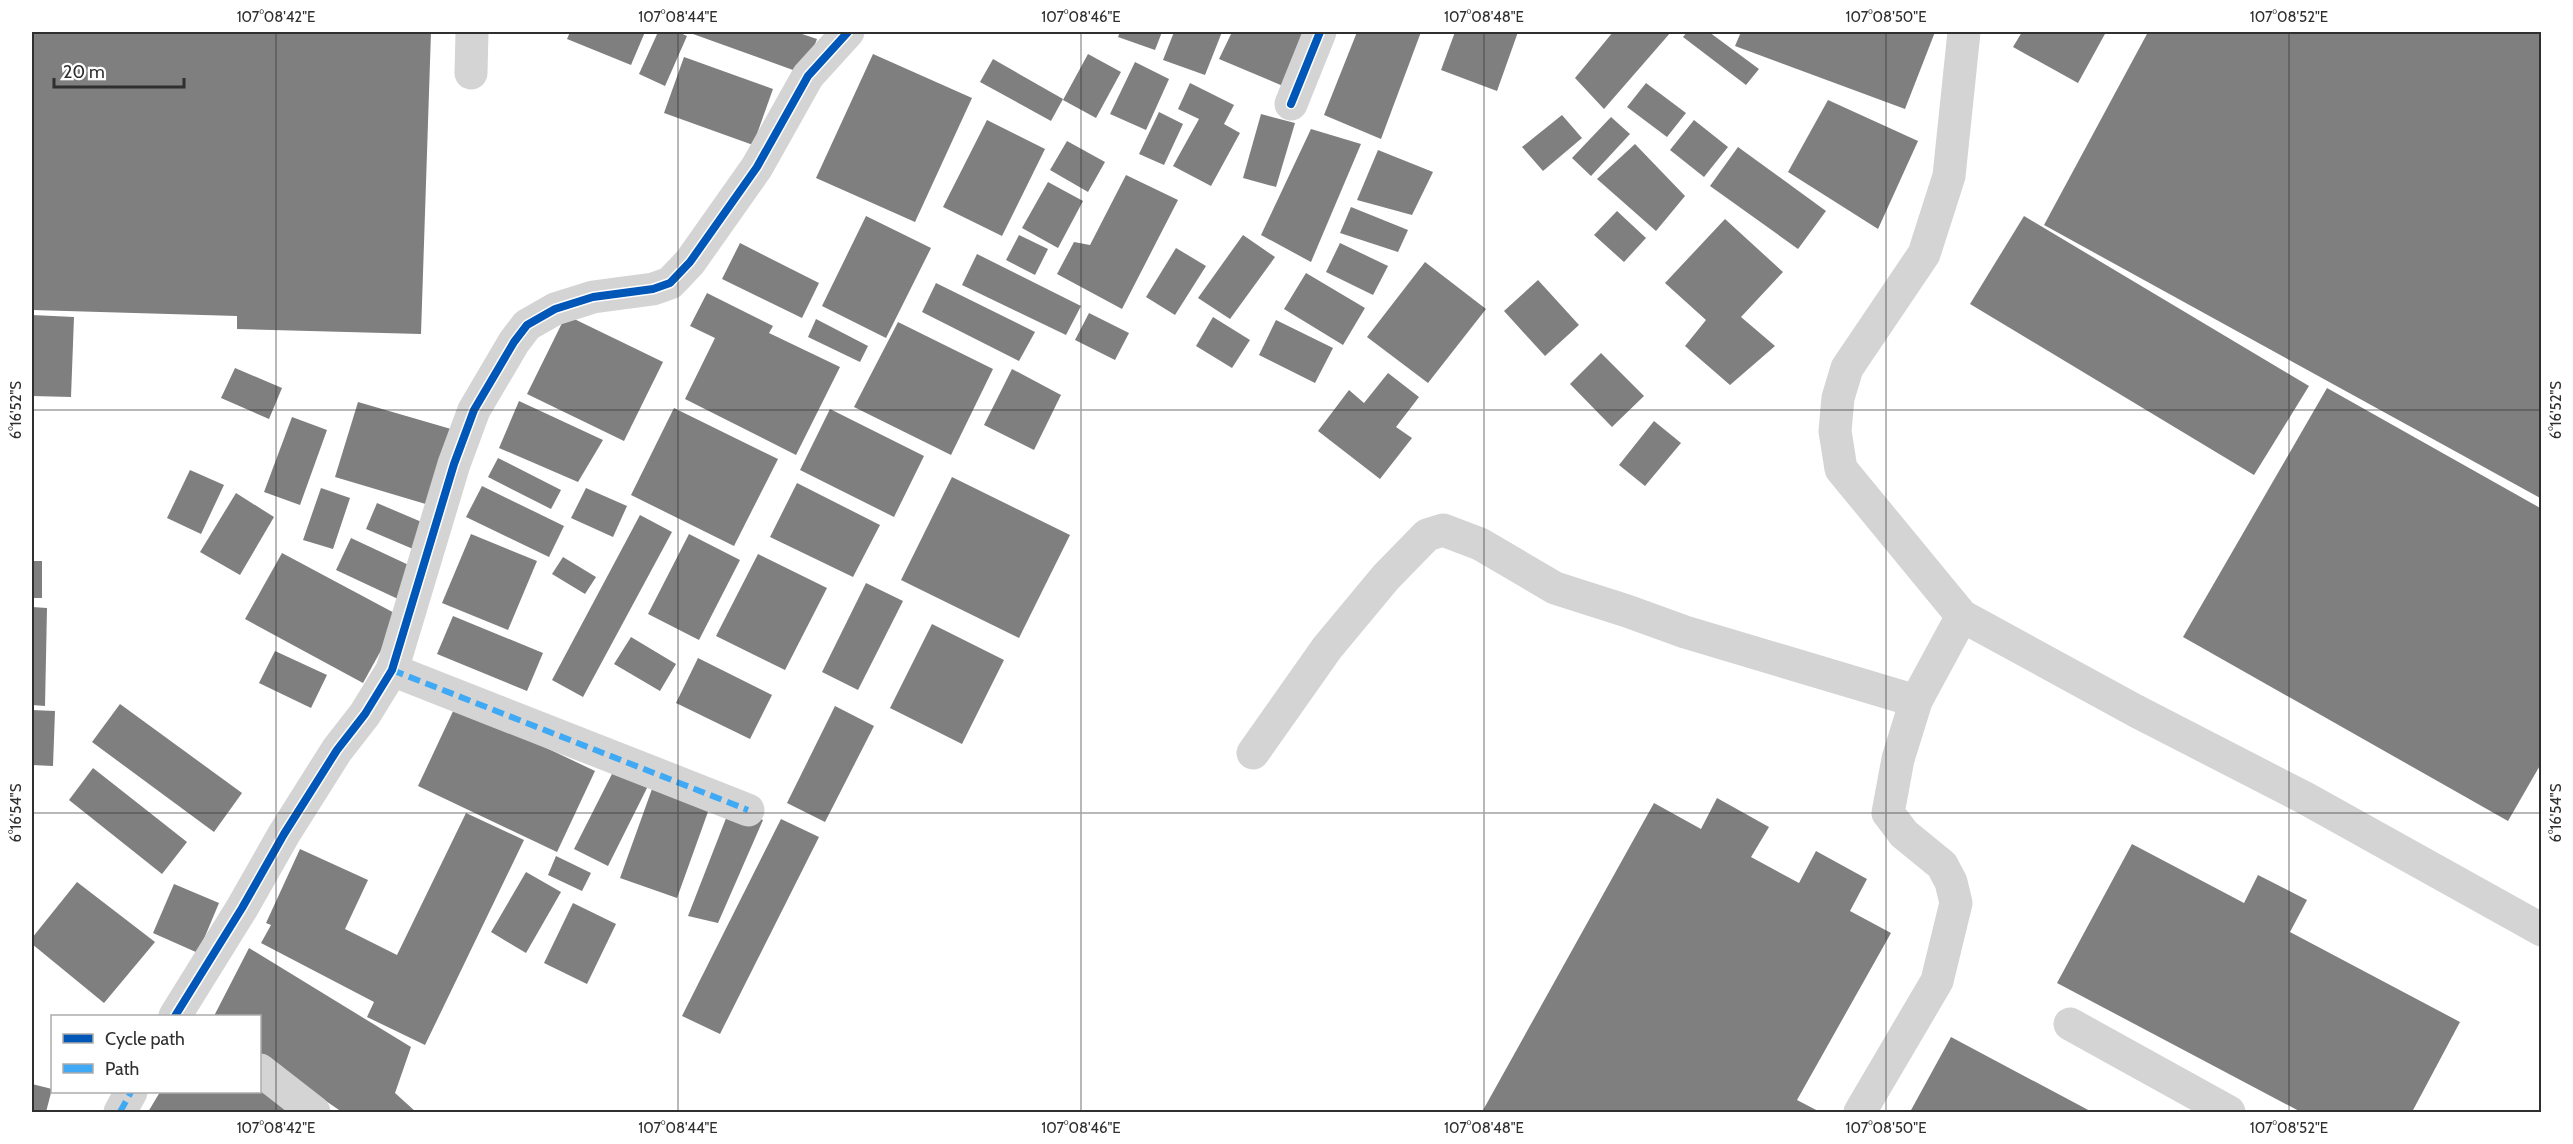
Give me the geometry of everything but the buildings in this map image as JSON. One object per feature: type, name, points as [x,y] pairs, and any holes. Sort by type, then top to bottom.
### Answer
[{"type":"street","points":[[471,73],[472,32]]},
{"type":"street","points":[[182,1014],[284,834],[337,750],[365,714],[392,670],[466,431],[478,401],[513,342],[527,325],[555,309],[593,297],[653,289],[670,283],[690,262],[757,167],[808,76],[848,32]]},
{"type":"street","points":[[1291,104],[1320,32]]},
{"type":"street","points":[[1964,32],[1949,176],[1924,254],[1847,368],[1838,398],[1835,431],[1841,469],[1962,616],[2136,711],[2538,919]]},
{"type":"street","points":[[1253,753],[1327,648],[1386,577],[1427,535],[1443,530],[1480,544],[1555,588],[1685,632],[1916,701]]},
{"type":"street","points":[[1860,1113],[1937,981],[1956,903],[1952,882],[1942,865],[1904,834],[1888,813],[1898,759],[1916,701],[1962,616]]},
{"type":"street","points":[[392,670],[748,810]]},
{"type":"street","points":[[2070,1024],[2229,1113]]},
{"type":"street","points":[[261,1071],[314,1113]]},
{"type":"street","points":[[120,1113],[130,1093]]},
{"type":"marked path","points":[[392,670],[748,810]]},
{"type":"marked path","points":[[120,1112],[130,1093]]},
{"type":"cycle path","points":[[176,1015],[242,908],[284,834],[337,750],[365,714],[392,670],[454,464],[474,410],[514,342],[527,325],[555,309],[593,297],[653,289],[670,283],[690,262],[757,167],[808,76],[848,32]]},
{"type":"cycle path","points":[[1291,104],[1320,32]]}]
